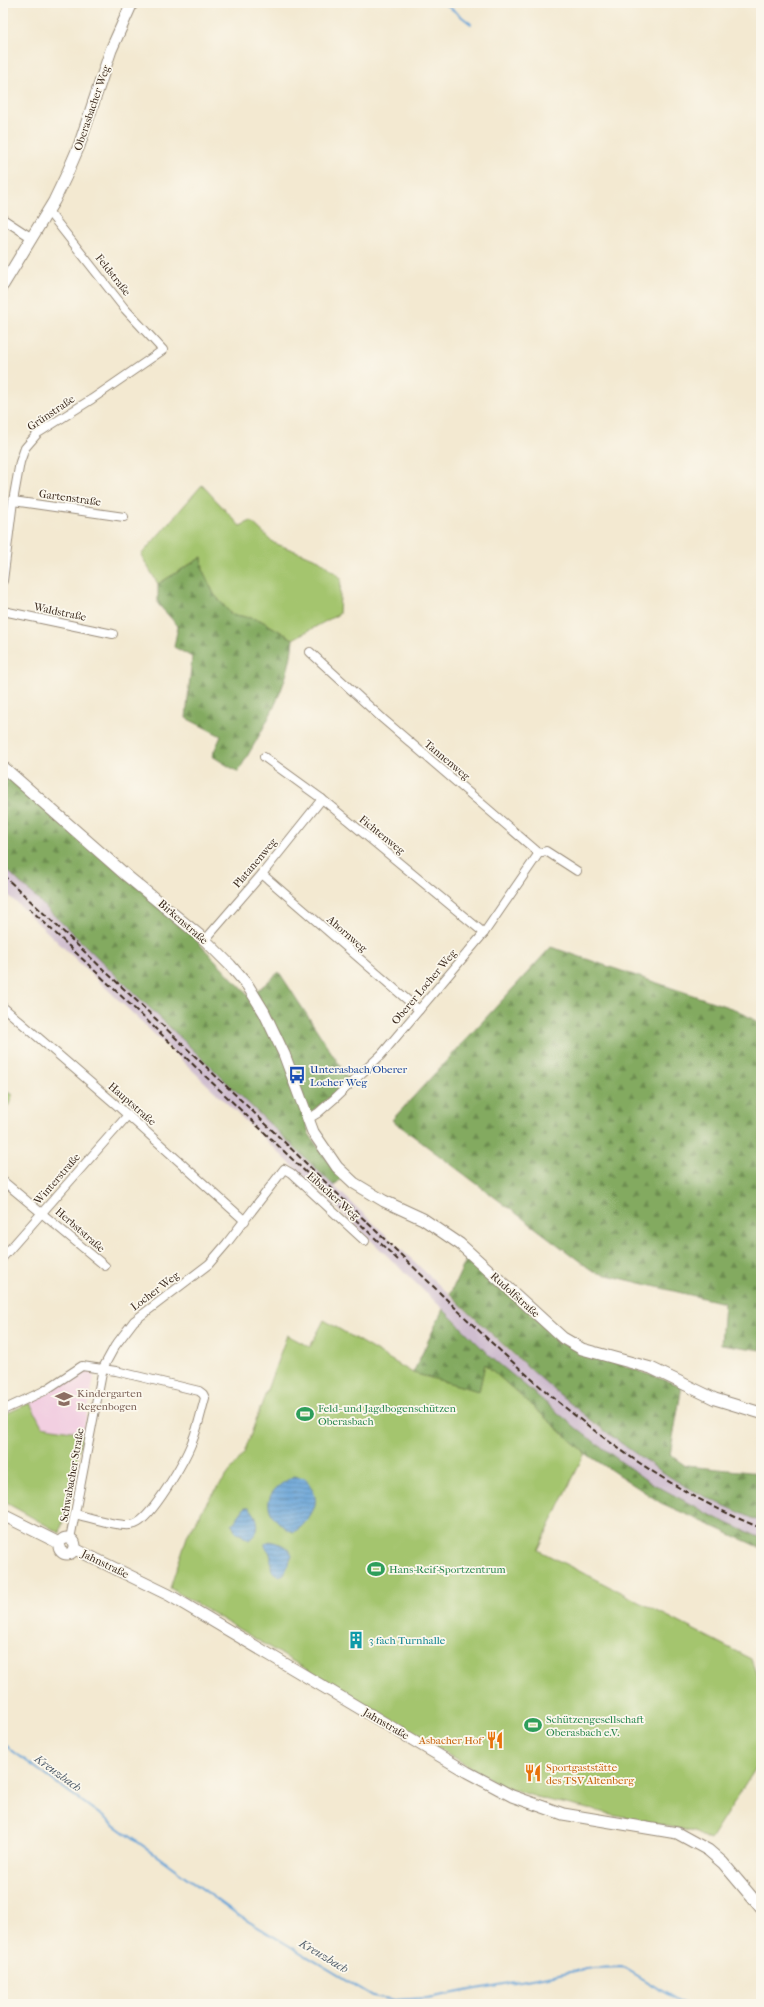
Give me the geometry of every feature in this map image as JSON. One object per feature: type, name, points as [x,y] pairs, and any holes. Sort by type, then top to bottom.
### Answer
[{"type":"street","name":"Oberasbacher Weg","points":[[3,284],[48,211],[66,176],[79,146],[111,50],[132,3]]},
{"type":"street","name":"Feldstraße","points":[[48,211],[125,309],[163,350]]},
{"type":"street","points":[[3,219],[32,238]]},
{"type":"street","name":"Grünstraße","points":[[3,581],[13,501],[24,448],[30,440],[163,350]]},
{"type":"street","name":"Gartenstraße","points":[[13,501],[124,517]]},
{"type":"street","name":"Waldstraße","points":[[3,611],[113,634]]},
{"type":"street","name":"Tannenweg","points":[[310,652],[383,720],[540,853],[546,851],[577,871]]},
{"type":"street","name":"Fichtenweg","points":[[264,757],[322,800],[484,932]]},
{"type":"street","name":"Birkenstraße","points":[[3,767],[126,876],[205,940],[230,965],[248,986],[264,1012],[293,1075],[308,1119]]},
{"type":"street","name":"Platanenweg","points":[[205,940],[262,874],[322,800]]},
{"type":"street","name":"Oberer Locher Weg","points":[[308,1119],[318,1113],[334,1099],[381,1055],[484,932],[540,853]]},
{"type":"street","name":"Ahornweg","points":[[262,874],[419,1010]]},
{"type":"street","name":"Hauptstraße","points":[[3,1007],[128,1115],[245,1221]]},
{"type":"street","name":"Winterstraße","points":[[3,1257],[128,1115]]},
{"type":"street","name":"Rudolfstraße","points":[[308,1119],[313,1132],[337,1167],[354,1183],[384,1201],[423,1219],[460,1244],[563,1338],[582,1349],[651,1368],[715,1399],[761,1413]]},
{"type":"street","name":"Locher Weg","points":[[103,1368],[115,1346],[134,1321],[158,1301],[200,1272],[227,1244],[284,1169]]},
{"type":"street","name":"Eibacher Weg","points":[[284,1169],[291,1173],[365,1241]]},
{"type":"street","name":"Herbststraße","points":[[3,1182],[42,1212],[105,1266]]},
{"type":"street","points":[[3,1410],[44,1391],[76,1368],[88,1366],[103,1368],[199,1391],[203,1394],[205,1398],[192,1442],[179,1467],[152,1509],[140,1522],[128,1525],[75,1514]]},
{"type":"street","name":"Schwabacher Straße","points":[[70,1539],[103,1368]]},
{"type":"street","name":"Jahnstraße","points":[[3,1515],[59,1543],[60,1551],[63,1553],[71,1553],[74,1549],[74,1543],[70,1539]]},
{"type":"street","points":[[59,1543],[66,1538],[70,1539]]},
{"type":"street","name":"Jahnstraße","points":[[74,1549],[170,1595],[467,1772],[512,1796],[563,1814],[677,1833],[708,1850],[723,1863],[761,1908]]},
{"type":"shaded area","points":[[3,866],[334,1186],[510,1352],[597,1426],[665,1474],[729,1508],[761,1522],[761,1538],[718,1519],[646,1480],[581,1432],[492,1358],[443,1309],[3,890]]},
{"type":"shaded area","name":"Kindergarten Regenbogen","points":[[79,1370],[89,1370],[94,1377],[83,1433],[42,1426],[30,1403],[47,1394]]},
{"type":"green space","points":[[202,485],[240,526],[251,521],[274,543],[319,560],[341,578],[339,614],[293,639],[260,620],[231,614],[214,594],[203,571],[202,557],[158,584],[141,555]]},
{"type":"green space","points":[[202,557],[203,571],[214,594],[231,614],[260,620],[293,639],[291,657],[281,691],[265,725],[238,772],[212,756],[221,736],[186,718],[192,657],[174,647],[178,626],[158,604],[158,584]]},
{"type":"green space","points":[[3,768],[177,920],[250,997],[279,972],[350,1081],[305,1117],[309,1134],[341,1179],[334,1186],[3,866]]},
{"type":"green space","points":[[551,947],[737,1010],[761,1024],[761,1350],[721,1344],[724,1303],[594,1272],[392,1120]]},
{"type":"green space","points":[[3,1089],[12,1095],[11,1102],[3,1112]]},
{"type":"green space","points":[[468,1256],[565,1345],[682,1386],[670,1455],[686,1466],[761,1473],[761,1522],[699,1493],[664,1473],[607,1433],[527,1366],[450,1294]]},
{"type":"green space","points":[[443,1309],[492,1358],[581,1432],[646,1480],[718,1519],[761,1538],[761,1548],[661,1503],[585,1453],[485,1364],[479,1391],[413,1373]]},
{"type":"green space","name":"Hans-Reif-Sportzentrum","points":[[324,1320],[413,1373],[479,1391],[485,1364],[585,1453],[538,1550],[751,1659],[761,1687],[761,1760],[710,1840],[694,1832],[543,1799],[502,1786],[170,1588],[188,1534],[209,1499],[244,1453],[287,1335],[310,1347]]},
{"type":"green space","points":[[30,1403],[42,1426],[83,1433],[60,1533],[3,1501],[3,1415]]},
{"type":"water","points":[[294,1476],[305,1478],[314,1494],[315,1503],[314,1508],[307,1520],[302,1526],[293,1532],[279,1523],[271,1514],[269,1503],[270,1497],[274,1490]]},
{"type":"water","points":[[245,1507],[249,1507],[255,1515],[258,1524],[256,1532],[249,1540],[235,1531],[232,1525]]},
{"type":"water","points":[[270,1541],[286,1547],[292,1555],[284,1574],[280,1576],[273,1573],[271,1556],[265,1547],[265,1543]]},
{"type":"waterway","points":[[444,3],[471,24]]},
{"type":"waterway","name":"Kreuzbach","points":[[3,1744],[241,1917],[373,1996],[394,2000],[427,1998],[592,1968],[622,1967],[684,2004]]},
{"type":"railway","points":[[3,875],[237,1096],[470,1323],[546,1392],[627,1454],[670,1482],[714,1507],[761,1528]]},
{"type":"railway","points":[[29,908],[398,1260]]},
{"type":"place","name":"Unterasbach/Oberer Locher Weg","points":[[297,1075]]},
{"type":"place","name":"Kindergarten Regenbogen","points":[[64,1399]]},
{"type":"place","name":"Feld- und Jagdbogenschützen Oberasbach","points":[[305,1414]]},
{"type":"place","name":"Hans-Reif-Sportzentrum","points":[[376,1569]]},
{"type":"place","name":"3 fach Turnhalle","points":[[356,1640]]},
{"type":"place","name":"Schützengesellschaft Oberasbach e.V.","points":[[533,1725]]},
{"type":"place","name":"Asbacher Hof","points":[[495,1740]]},
{"type":"place","name":"Sportgaststätte des TSV Altenberg","points":[[533,1773]]}]
